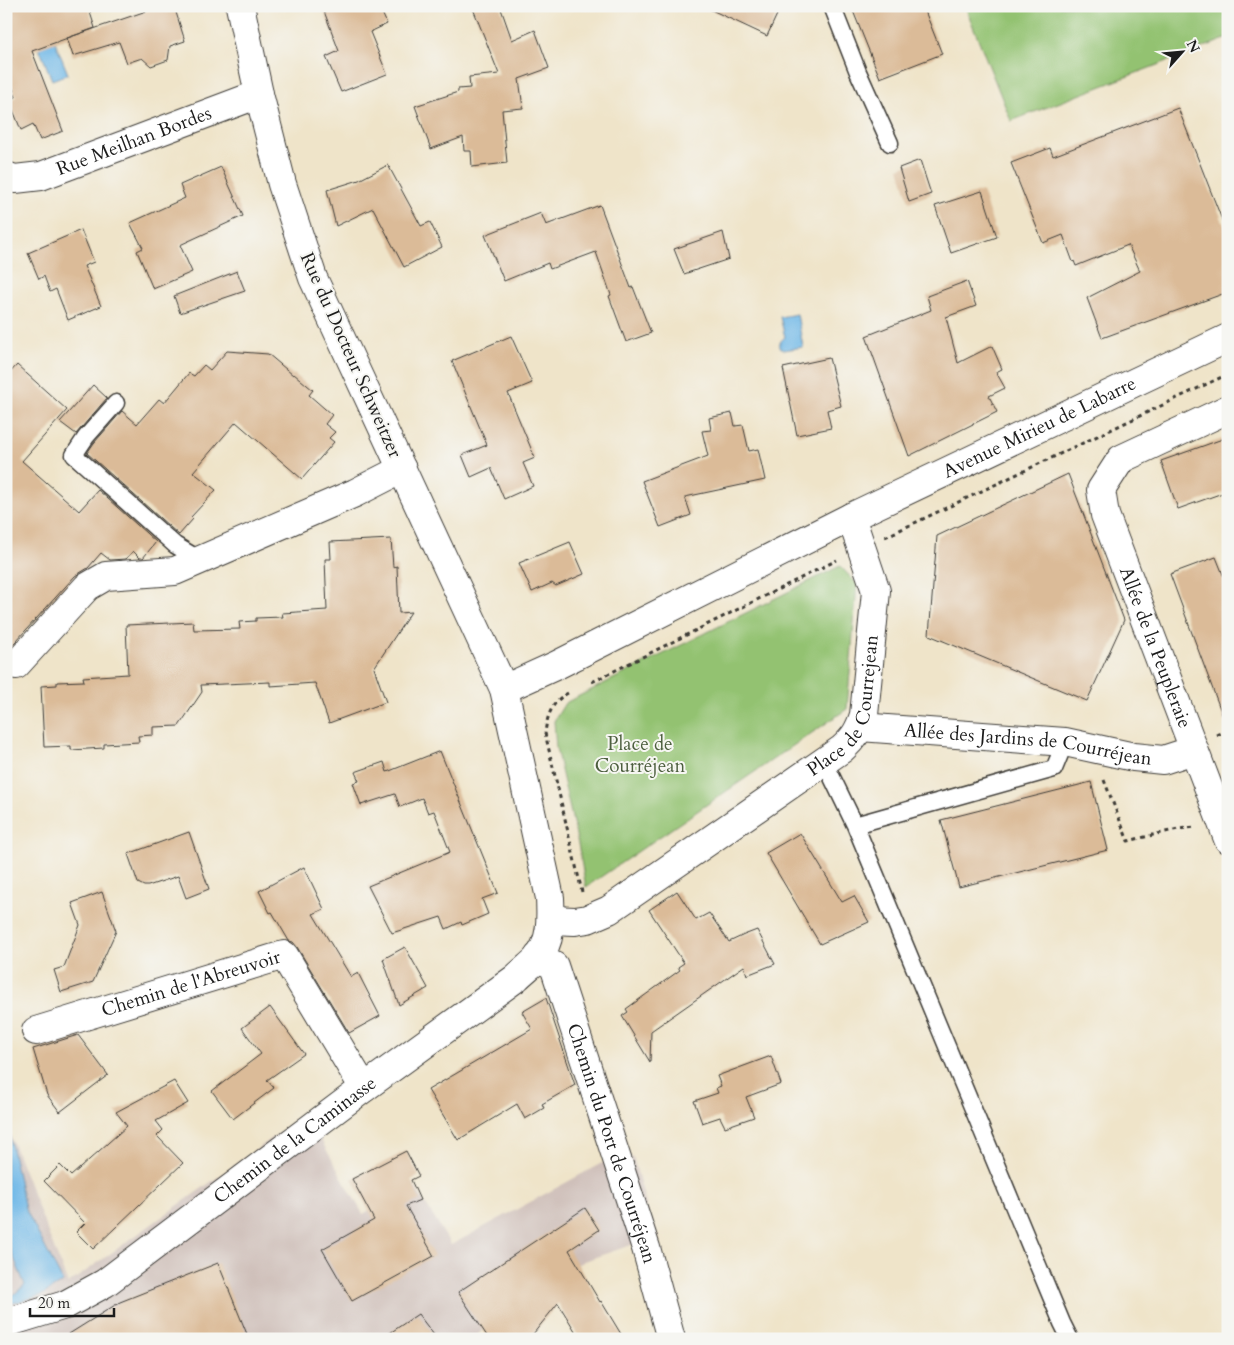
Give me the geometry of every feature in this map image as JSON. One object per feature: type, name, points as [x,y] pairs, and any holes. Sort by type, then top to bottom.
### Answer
[{"type":"street","name":"Rue du Docteur Schweitzer","points":[[240,6],[259,94],[282,184],[313,278],[504,689]]},
{"type":"street","name":"Rue Meilhan Bordes","points":[[6,176],[15,179],[41,176],[259,94]]},
{"type":"street","name":"Avenue Mirieu de Labarre","points":[[851,517],[1228,338]]},
{"type":"street","name":"Allée de la Peupleraie","points":[[1228,408],[1121,459],[1101,490],[1104,515],[1228,839]]},
{"type":"street","points":[[16,666],[87,587],[106,576],[175,571],[355,493],[402,469]]},
{"type":"street","points":[[551,920],[550,898],[504,689],[557,665],[851,517]]},
{"type":"street","name":"Place de Courrejean","points":[[551,920],[588,919],[609,910],[853,739],[864,715],[876,591],[851,517]]},
{"type":"street","name":"Allée des Jardins de Courréjean","points":[[860,727],[1065,742],[1134,757],[1163,760],[1194,750]]},
{"type":"street","name":"Chemin de la Caminasse","points":[[6,1324],[65,1305],[105,1283],[364,1088],[516,978],[538,957],[548,938],[551,920]]},
{"type":"street","name":"Chemin de l'Abreuvoir","points":[[36,1031],[284,955],[364,1088]]},
{"type":"street","name":"Chemin du Port de Courréjean","points":[[538,957],[554,966],[646,1248],[671,1339]]},
{"type":"lane","points":[[832,6],[858,72],[890,144]]},
{"type":"lane","points":[[116,403],[86,437],[74,455],[175,544],[200,560]]},
{"type":"lane","points":[[855,825],[1054,769],[1065,742]]},
{"type":"lane","points":[[824,761],[855,825],[1070,1339]]},
{"type":"path","points":[[888,535],[1228,374]]},
{"type":"path","points":[[587,684],[841,558]]},
{"type":"path","points":[[569,693],[562,696],[552,707],[545,733],[588,919]]},
{"type":"path","points":[[1104,779],[1128,841],[1199,826]]},
{"type":"shaded area","points":[[306,1114],[363,1214],[413,1184],[451,1245],[602,1163],[633,1157],[655,1237],[584,1261],[511,1300],[474,1339],[6,1339],[6,1125],[68,1284]]},
{"type":"green space","points":[[965,6],[1228,6],[1228,38],[1011,121]]},
{"type":"green space","name":"Place de Courréjean","points":[[840,566],[857,584],[847,709],[586,887],[556,748],[554,721],[565,703]]},
{"type":"water","points":[[54,39],[68,74],[52,80],[38,45]]},
{"type":"water","points":[[797,314],[803,347],[784,350],[780,345],[780,342],[785,337],[780,317]]},
{"type":"water","points":[[6,1121],[25,1208],[63,1282],[42,1295],[6,1305],[6,1296],[12,1296],[25,1285],[6,1235]]},
{"type":"building","points":[[6,6],[88,6],[95,28],[32,51],[63,131],[40,140],[33,124],[21,130],[9,100],[16,97],[6,70]]},
{"type":"building","points":[[161,6],[174,6],[185,41],[170,46],[168,60],[151,66],[142,58],[127,63],[119,42],[73,56],[67,38]]},
{"type":"building","points":[[322,6],[379,6],[387,24],[370,32],[387,74],[341,92],[326,57],[339,51]]},
{"type":"building","points":[[472,6],[500,6],[512,40],[535,30],[549,68],[519,79],[523,108],[502,110],[507,163],[472,167],[471,151],[464,151],[463,137],[431,149],[415,106],[458,92],[458,89],[470,88],[469,77],[499,74]]},
{"type":"building","points":[[703,6],[781,6],[767,36]]},
{"type":"building","points":[[851,6],[923,6],[942,54],[880,78]]},
{"type":"building","points":[[1178,108],[1228,235],[1228,292],[1102,338],[1087,298],[1140,271],[1128,245],[1076,266],[1063,235],[1043,243],[1011,163],[1050,148],[1053,156]]},
{"type":"building","points":[[920,160],[931,194],[909,202],[899,168]]},
{"type":"building","points":[[388,165],[421,226],[430,222],[442,247],[404,267],[373,208],[336,226],[327,190],[359,180]]},
{"type":"building","points":[[221,167],[243,216],[180,245],[192,272],[153,289],[137,251],[143,248],[130,223],[185,198],[180,185]]},
{"type":"building","points":[[982,191],[997,237],[951,253],[935,206]]},
{"type":"building","points":[[600,205],[631,288],[633,287],[651,333],[626,342],[609,296],[611,295],[596,252],[550,269],[548,263],[504,281],[485,235],[541,213],[546,225]]},
{"type":"building","points":[[81,230],[94,262],[84,266],[101,306],[68,320],[56,289],[50,292],[44,276],[39,279],[28,253]]},
{"type":"building","points":[[723,232],[729,259],[684,274],[674,249]]},
{"type":"building","points":[[237,271],[245,291],[180,313],[174,296]]},
{"type":"building","points":[[967,281],[976,306],[946,317],[958,363],[992,346],[1002,369],[996,372],[1005,388],[989,396],[997,412],[909,456],[866,336],[931,310],[927,296]]},
{"type":"building","points":[[511,336],[532,383],[508,393],[535,458],[523,463],[533,486],[504,499],[491,468],[471,477],[462,455],[487,445],[452,361]]},
{"type":"building","points":[[227,351],[268,354],[313,390],[309,395],[332,415],[325,424],[335,432],[329,438],[334,442],[302,479],[236,422],[193,472],[216,490],[191,517],[193,519],[179,535],[87,453],[122,411],[137,424],[159,399],[164,403],[189,373],[194,376],[204,365],[210,370]]},
{"type":"building","points":[[829,358],[841,406],[827,410],[831,428],[797,435],[783,368]]},
{"type":"building","points":[[17,365],[67,410],[22,461],[79,511],[98,490],[156,542],[143,558],[140,558],[133,551],[126,559],[110,560],[101,553],[88,568],[75,576],[6,652],[6,377]]},
{"type":"building","points":[[93,385],[107,398],[76,434],[60,422]]},
{"type":"building","points":[[732,413],[735,426],[743,425],[749,451],[758,449],[765,480],[685,497],[691,515],[660,527],[642,481],[708,456],[702,431],[711,430],[709,418]]},
{"type":"building","points":[[1228,437],[1228,491],[1178,509],[1161,461]]},
{"type":"building","points":[[1068,474],[1124,620],[1087,701],[929,635],[937,536]]},
{"type":"building","points":[[391,539],[393,567],[397,566],[399,613],[411,612],[374,668],[386,702],[329,723],[315,683],[270,686],[270,682],[201,685],[202,692],[179,726],[153,727],[153,735],[138,736],[139,742],[104,744],[104,748],[71,750],[71,746],[44,747],[41,686],[57,685],[57,682],[84,681],[83,677],[128,674],[126,625],[193,622],[194,630],[240,629],[239,622],[256,621],[256,618],[283,617],[282,613],[327,610],[325,559],[331,559],[330,542]]},
{"type":"building","points":[[570,542],[584,574],[556,586],[552,583],[532,592],[519,563]]},
{"type":"building","points":[[1216,557],[1228,587],[1228,721],[1225,722],[1170,574]]},
{"type":"building","points":[[440,751],[498,893],[482,899],[488,914],[462,925],[461,922],[446,929],[441,917],[392,933],[368,886],[450,852],[434,811],[428,813],[422,798],[400,807],[395,794],[361,805],[353,783],[359,781],[355,772],[384,762],[387,772]]},
{"type":"building","points":[[1091,782],[1108,850],[959,887],[941,820]]},
{"type":"building","points":[[189,832],[209,889],[186,898],[178,876],[148,886],[138,883],[128,854]]},
{"type":"building","points":[[800,833],[842,902],[854,896],[869,922],[820,944],[766,853]]},
{"type":"building","points":[[304,867],[324,909],[313,914],[351,977],[358,973],[380,1016],[349,1033],[297,947],[293,942],[289,941],[272,912],[270,913],[259,891]]},
{"type":"building","points":[[677,891],[696,920],[709,913],[729,942],[757,930],[775,964],[747,975],[744,966],[651,1031],[650,1062],[622,1016],[628,1012],[626,1009],[680,970],[678,967],[684,963],[649,910]]},
{"type":"building","points":[[102,892],[116,931],[93,982],[61,992],[54,970],[64,967],[80,925],[72,903]]},
{"type":"building","points":[[405,947],[428,988],[399,1005],[383,959]]},
{"type":"building","points":[[546,998],[575,1085],[542,1104],[544,1108],[525,1119],[517,1104],[458,1140],[428,1090],[532,1029],[522,1012]]},
{"type":"building","points":[[270,1007],[304,1054],[267,1080],[274,1088],[233,1119],[212,1091],[261,1054],[242,1028]]},
{"type":"building","points":[[78,1035],[108,1075],[60,1112],[47,1095],[33,1049]]},
{"type":"building","points":[[771,1056],[781,1084],[746,1097],[754,1117],[725,1127],[720,1117],[702,1123],[694,1101],[718,1093],[716,1088],[721,1086],[717,1076]]},
{"type":"building","points":[[174,1081],[188,1103],[156,1121],[163,1130],[157,1136],[183,1163],[93,1249],[76,1232],[85,1223],[44,1181],[60,1165],[71,1176],[127,1126],[116,1112]]},
{"type":"building","points":[[406,1151],[419,1176],[411,1180],[420,1200],[406,1206],[434,1256],[352,1301],[322,1249],[374,1220],[352,1179]]},
{"type":"building","points":[[585,1208],[599,1230],[569,1250],[624,1339],[580,1339],[558,1303],[529,1339],[489,1339],[458,1292]]},
{"type":"building","points":[[218,1263],[249,1339],[61,1339],[120,1302]]},
{"type":"building","points":[[418,1314],[437,1339],[381,1339]]}]
